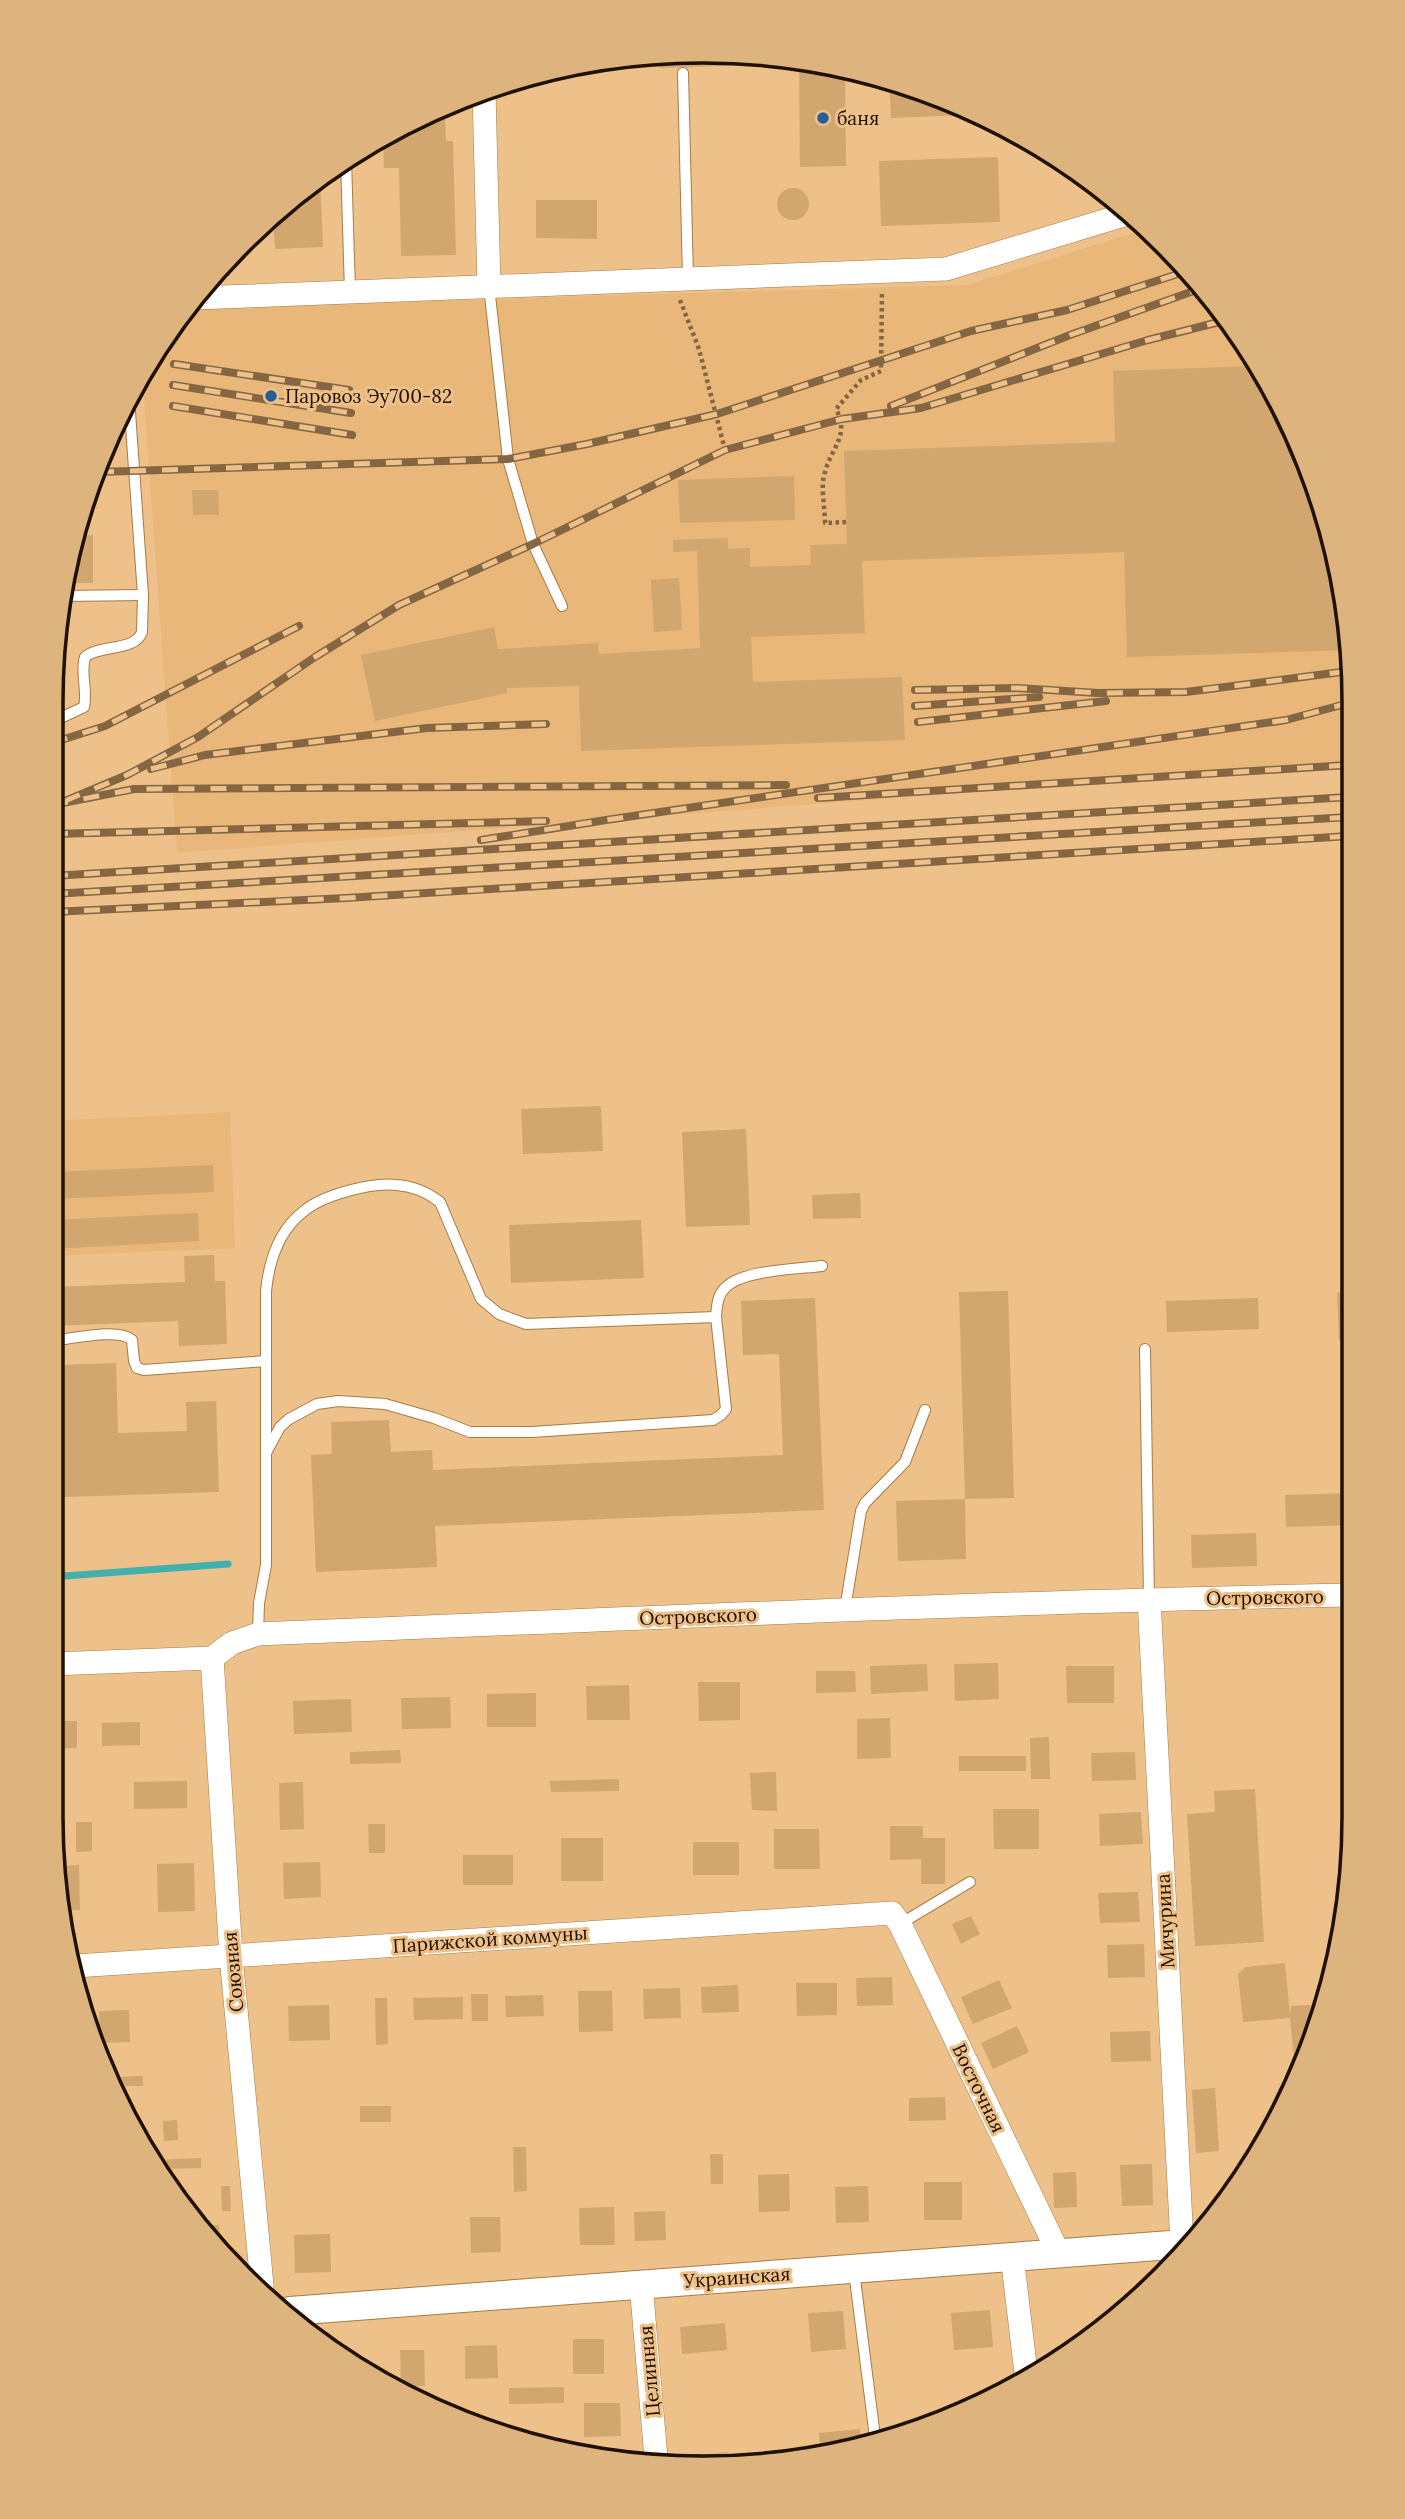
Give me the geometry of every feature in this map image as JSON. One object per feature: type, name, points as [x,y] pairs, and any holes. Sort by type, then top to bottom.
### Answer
[{"type":"street","points":[[484,102],[489,286]]},
{"type":"street","points":[[208,297],[946,269],[1118,217]]},
{"type":"street","name":"Островского","points":[[63,1664],[212,1658],[232,1643],[258,1634],[845,1609],[1342,1595]]},
{"type":"street","name":"Мичурина","points":[[1149,1599],[1183,2238]]},
{"type":"street","name":"Союзная","points":[[212,1658],[231,1956],[261,2279]]},
{"type":"street","name":"Парижской коммуны","points":[[81,1966],[892,1913],[900,1924]]},
{"type":"street","name":"Восточная","points":[[900,1924],[1058,2252]]},
{"type":"street","name":"Украинская","points":[[297,2310],[1177,2244]]},
{"type":"street","points":[[1012,2256],[1025,2368]]},
{"type":"street","name":"Целинная","points":[[641,2284],[656,2454]]},
{"type":"lane","points":[[680,279],[683,73]]},
{"type":"lane","points":[[346,171],[350,292]]},
{"type":"lane","points":[[489,286],[508,459],[533,544],[562,606]]},
{"type":"lane","points":[[63,717],[84,707],[86,697],[82,670],[85,657],[96,651],[131,643],[140,637],[144,626],[130,417]]},
{"type":"lane","points":[[72,596],[143,595]]},
{"type":"lane","points":[[258,1634],[259,1603],[267,1565],[268,1275],[278,1243],[305,1210],[352,1190],[393,1184],[428,1193],[440,1202],[481,1299],[488,1307],[526,1324],[716,1317]]},
{"type":"lane","points":[[266,1453],[280,1427],[289,1419],[317,1404],[338,1401],[385,1404],[435,1418],[470,1432],[532,1432],[713,1420],[726,1409],[716,1317],[718,1299],[724,1288],[739,1277],[822,1266]]},
{"type":"lane","points":[[63,1339],[127,1335],[132,1340],[137,1368],[144,1370],[266,1361]]},
{"type":"lane","points":[[1145,1349],[1149,1599]]},
{"type":"lane","points":[[845,1609],[861,1511],[865,1503],[905,1462],[925,1410]]},
{"type":"lane","points":[[900,1924],[970,1882]]},
{"type":"lane","points":[[854,2268],[874,2432]]},
{"type":"path","points":[[846,522],[825,523],[824,474],[843,431],[842,419],[836,409],[861,380],[881,371],[882,272]]},
{"type":"path","points":[[680,279],[725,450]]},
{"type":"shaded area","points":[[1136,233],[1155,250],[1210,313],[1234,347],[1276,420],[1308,497],[1320,537],[1337,619],[1341,661],[1342,764],[177,853],[144,393],[171,347],[200,308],[967,285]]},
{"type":"shaded area","points":[[230,1112],[235,1248],[63,1255],[63,1120]]},
{"type":"building","points":[[661,64],[747,64],[747,65],[660,68]]},
{"type":"building","name":"баня","points":[[799,70],[845,79],[846,166],[800,167]]},
{"type":"building","points":[[890,91],[954,115],[891,118]]},
{"type":"building","points":[[445,118],[446,141],[453,141],[456,255],[401,256],[399,168],[384,168],[383,149]]},
{"type":"building","points":[[998,157],[1000,222],[881,226],[879,161]]},
{"type":"building","points":[[793,188],[804,193],[809,204],[804,215],[793,220],[782,215],[777,204],[782,193]]},
{"type":"building","points":[[321,190],[323,247],[275,249],[274,229]]},
{"type":"building","points":[[536,200],[597,200],[597,239],[536,238]]},
{"type":"building","points":[[1246,366],[1276,420],[1308,497],[1330,578],[1340,650],[1127,657],[1124,552],[862,561],[865,633],[751,637],[753,682],[902,677],[905,740],[581,751],[579,686],[506,688],[508,693],[375,721],[361,655],[494,627],[498,649],[598,643],[599,654],[700,648],[697,551],[673,552],[673,540],[728,538],[728,549],[750,548],[750,567],[811,565],[810,545],[847,544],[844,451],[1115,442],[1113,371]]},
{"type":"building","points":[[794,476],[795,520],[680,523],[678,480]]},
{"type":"building","points":[[192,490],[218,490],[219,515],[193,515]]},
{"type":"building","points":[[86,535],[93,535],[93,583],[74,583]]},
{"type":"building","points":[[679,578],[682,630],[654,632],[651,580]]},
{"type":"building","points":[[601,1106],[603,1151],[523,1154],[521,1109]]},
{"type":"building","points":[[746,1129],[750,1225],[686,1227],[682,1132]]},
{"type":"building","points":[[213,1165],[214,1192],[63,1198],[63,1172]]},
{"type":"building","points":[[860,1193],[861,1218],[813,1219],[812,1195]]},
{"type":"building","points":[[198,1213],[199,1241],[63,1248],[63,1219]]},
{"type":"building","points":[[641,1220],[644,1278],[511,1283],[509,1225]]},
{"type":"building","points":[[214,1255],[215,1281],[225,1281],[227,1344],[179,1346],[178,1321],[63,1326],[63,1287],[185,1282],[184,1256]]},
{"type":"building","points":[[1008,1291],[1014,1498],[965,1499],[959,1292]]},
{"type":"building","points":[[1337,1293],[1342,1293],[1342,1340],[1339,1340]]},
{"type":"building","points":[[815,1298],[824,1510],[435,1526],[437,1567],[316,1572],[311,1455],[332,1454],[331,1422],[389,1420],[391,1452],[432,1450],[433,1470],[783,1455],[779,1354],[743,1355],[741,1301]]},
{"type":"building","points":[[1258,1298],[1259,1329],[1167,1332],[1166,1301]]},
{"type":"building","points":[[116,1363],[118,1433],[187,1431],[186,1402],[216,1401],[219,1492],[64,1497],[63,1365]]},
{"type":"building","points":[[1342,1493],[1342,1525],[1286,1527],[1285,1495]]},
{"type":"building","points":[[965,1499],[966,1559],[898,1561],[896,1501]]},
{"type":"building","points":[[1256,1533],[1257,1566],[1192,1568],[1191,1535]]},
{"type":"building","points":[[998,1663],[999,1699],[955,1701],[954,1664]]},
{"type":"building","points":[[927,1664],[928,1691],[871,1694],[870,1666]]},
{"type":"building","points":[[1066,1666],[1114,1666],[1114,1703],[1067,1703]]},
{"type":"building","points":[[816,1671],[855,1671],[856,1692],[816,1693]]},
{"type":"building","points":[[698,1682],[740,1682],[740,1720],[699,1721]]},
{"type":"building","points":[[629,1685],[630,1720],[587,1720],[586,1686]]},
{"type":"building","points":[[536,1693],[536,1727],[487,1727],[487,1694]]},
{"type":"building","points":[[450,1697],[451,1728],[402,1729],[401,1698]]},
{"type":"building","points":[[351,1699],[352,1732],[294,1734],[293,1701]]},
{"type":"building","points":[[890,1718],[891,1758],[857,1759],[857,1719]]},
{"type":"building","points":[[63,1721],[77,1721],[77,1748],[63,1749]]},
{"type":"building","points":[[140,1722],[140,1745],[102,1746],[102,1723]]},
{"type":"building","points":[[1049,1737],[1050,1779],[1031,1779],[1030,1738]]},
{"type":"building","points":[[400,1750],[401,1763],[350,1764],[350,1752]]},
{"type":"building","points":[[1135,1752],[1136,1780],[1092,1781],[1091,1753]]},
{"type":"building","points":[[959,1756],[1026,1756],[1026,1771],[959,1771]]},
{"type":"building","points":[[776,1772],[777,1811],[752,1810],[750,1773]]},
{"type":"building","points":[[619,1779],[619,1791],[551,1792],[550,1781]]},
{"type":"building","points":[[187,1781],[187,1808],[134,1809],[134,1782]]},
{"type":"building","points":[[303,1782],[304,1829],[280,1830],[279,1783]]},
{"type":"building","points":[[1255,1789],[1264,1942],[1195,1946],[1187,1814],[1215,1812],[1214,1791]]},
{"type":"building","points":[[993,1809],[1039,1809],[1039,1849],[994,1849]]},
{"type":"building","points":[[1141,1812],[1143,1844],[1100,1846],[1099,1814]]},
{"type":"building","points":[[76,1822],[92,1822],[92,1851],[76,1852]]},
{"type":"building","points":[[368,1824],[385,1824],[385,1853],[369,1853]]},
{"type":"building","points":[[890,1826],[923,1826],[923,1838],[945,1838],[945,1884],[921,1884],[921,1859],[890,1860]]},
{"type":"building","points":[[774,1829],[819,1829],[820,1869],[774,1869]]},
{"type":"building","points":[[561,1838],[603,1838],[603,1881],[561,1881]]},
{"type":"building","points":[[693,1842],[739,1842],[739,1875],[693,1875]]},
{"type":"building","points":[[463,1855],[513,1855],[513,1885],[463,1885]]},
{"type":"building","points":[[320,1862],[321,1897],[284,1899],[283,1863]]},
{"type":"building","points":[[194,1863],[195,1911],[158,1912],[157,1864]]},
{"type":"building","points":[[79,1865],[80,1910],[70,1910],[65,1866]]},
{"type":"building","points":[[1138,1892],[1140,1922],[1100,1923],[1098,1893]]},
{"type":"building","points":[[971,1916],[980,1934],[961,1944],[952,1924]]},
{"type":"building","points":[[1144,1944],[1145,1977],[1108,1978],[1107,1945]]},
{"type":"building","points":[[1285,1963],[1290,2016],[1291,2006],[1313,2005],[1294,2058],[1290,2018],[1243,2022],[1238,1974],[1246,1967]]},
{"type":"building","points":[[892,1977],[893,2005],[857,2006],[856,1978]]},
{"type":"building","points":[[999,1980],[1012,2008],[973,2024],[961,1997]]},
{"type":"building","points":[[796,1983],[837,1983],[837,2015],[797,2016]]},
{"type":"building","points":[[738,1985],[739,2012],[702,2013],[701,1987]]},
{"type":"building","points":[[680,1988],[681,2018],[644,2019],[643,1989]]},
{"type":"building","points":[[578,1991],[612,1991],[613,2031],[579,2032]]},
{"type":"building","points":[[471,1994],[488,1994],[488,2021],[472,2021]]},
{"type":"building","points":[[543,1995],[544,2016],[506,2017],[505,1996]]},
{"type":"building","points":[[463,1997],[463,2019],[414,2020],[413,1998]]},
{"type":"building","points":[[375,1998],[387,1998],[388,2044],[376,2045]]},
{"type":"building","points":[[329,2005],[330,2040],[289,2041],[288,2006]]},
{"type":"building","points":[[129,2010],[130,2042],[105,2043],[100,2029],[99,2011]]},
{"type":"building","points":[[1017,2026],[1029,2052],[993,2069],[981,2043]]},
{"type":"building","points":[[1150,2031],[1151,2061],[1111,2062],[1110,2032]]},
{"type":"building","points":[[143,2076],[143,2086],[123,2086],[119,2077]]},
{"type":"building","points":[[1215,2088],[1219,2151],[1196,2153],[1192,2090]]},
{"type":"building","points":[[945,2097],[946,2120],[909,2121],[909,2098]]},
{"type":"building","points":[[360,2106],[391,2106],[391,2122],[360,2122]]},
{"type":"building","points":[[177,2120],[178,2140],[164,2141],[163,2121]]},
{"type":"building","points":[[513,2147],[526,2147],[527,2191],[514,2192]]},
{"type":"building","points":[[710,2154],[723,2154],[723,2184],[711,2184]]},
{"type":"building","points":[[201,2158],[201,2168],[169,2169],[163,2160]]},
{"type":"building","points":[[1152,2164],[1153,2205],[1122,2206],[1120,2165]]},
{"type":"building","points":[[1076,2172],[1077,2207],[1054,2208],[1053,2173]]},
{"type":"building","points":[[789,2174],[790,2211],[759,2212],[758,2175]]},
{"type":"building","points":[[924,2182],[962,2182],[962,2220],[924,2220]]},
{"type":"building","points":[[221,2186],[230,2186],[231,2211],[222,2211]]},
{"type":"building","points":[[868,2186],[869,2222],[836,2223],[835,2187]]},
{"type":"building","points":[[614,2207],[615,2245],[580,2245],[579,2208]]},
{"type":"building","points":[[665,2211],[666,2240],[635,2241],[634,2212]]},
{"type":"building","points":[[470,2217],[500,2217],[501,2252],[471,2253]]},
{"type":"building","points":[[211,2225],[219,2225],[219,2235]]},
{"type":"building","points":[[330,2234],[331,2272],[295,2273],[294,2235]]},
{"type":"building","points":[[990,2310],[993,2347],[954,2350],[951,2313]]},
{"type":"building","points":[[843,2311],[846,2349],[811,2352],[808,2313]]},
{"type":"building","points":[[725,2323],[727,2350],[682,2354],[680,2327]]},
{"type":"building","points":[[573,2339],[604,2339],[604,2374],[573,2374]]},
{"type":"building","points":[[497,2345],[498,2378],[465,2379],[465,2346]]},
{"type":"building","points":[[400,2350],[424,2350],[425,2386],[413,2386],[401,2380]]},
{"type":"building","points":[[564,2387],[564,2403],[509,2404],[509,2388]]},
{"type":"building","points":[[584,2403],[620,2403],[621,2436],[584,2437]]},
{"type":"building","points":[[860,2429],[861,2436],[820,2445],[819,2433]]},
{"type":"building","points":[[729,2452],[729,2455],[702,2456],[689,2456]]},
{"type":"waterway","points":[[63,1576],[228,1564]]},
{"type":"railway","points":[[107,472],[508,459],[717,414],[971,331],[1067,310],[1177,274]]},
{"type":"railway","points":[[891,406],[1070,335],[1192,292]]},
{"type":"railway","points":[[65,801],[127,775],[198,737],[315,657],[399,605],[533,544],[725,450],[842,419],[921,408],[1148,340],[1217,323]]},
{"type":"railway","points":[[174,364],[349,390]]},
{"type":"railway","points":[[173,385],[351,413]]},
{"type":"railway","points":[[173,406],[352,435]]},
{"type":"railway","points":[[63,739],[105,726],[299,626]]},
{"type":"railway","points":[[915,690],[1017,688],[1098,693],[1186,692],[1341,672]]},
{"type":"railway","points":[[915,706],[1039,697]]},
{"type":"railway","points":[[918,722],[1106,701]]},
{"type":"railway","points":[[481,840],[1286,720],[1342,705]]},
{"type":"railway","points":[[151,769],[205,755],[427,728],[546,724]]},
{"type":"railway","points":[[818,798],[1342,765]]},
{"type":"railway","points":[[63,803],[134,789],[786,785]]},
{"type":"railway","points":[[63,875],[1342,797]]},
{"type":"railway","points":[[63,893],[1342,817]]},
{"type":"railway","points":[[63,834],[546,821]]},
{"type":"railway","points":[[63,911],[346,898],[1342,836]]},
{"type":"place","name":"баня","points":[[823,118]]},
{"type":"place","name":"Паровоз Эу700-82","points":[[271,396]]}]
